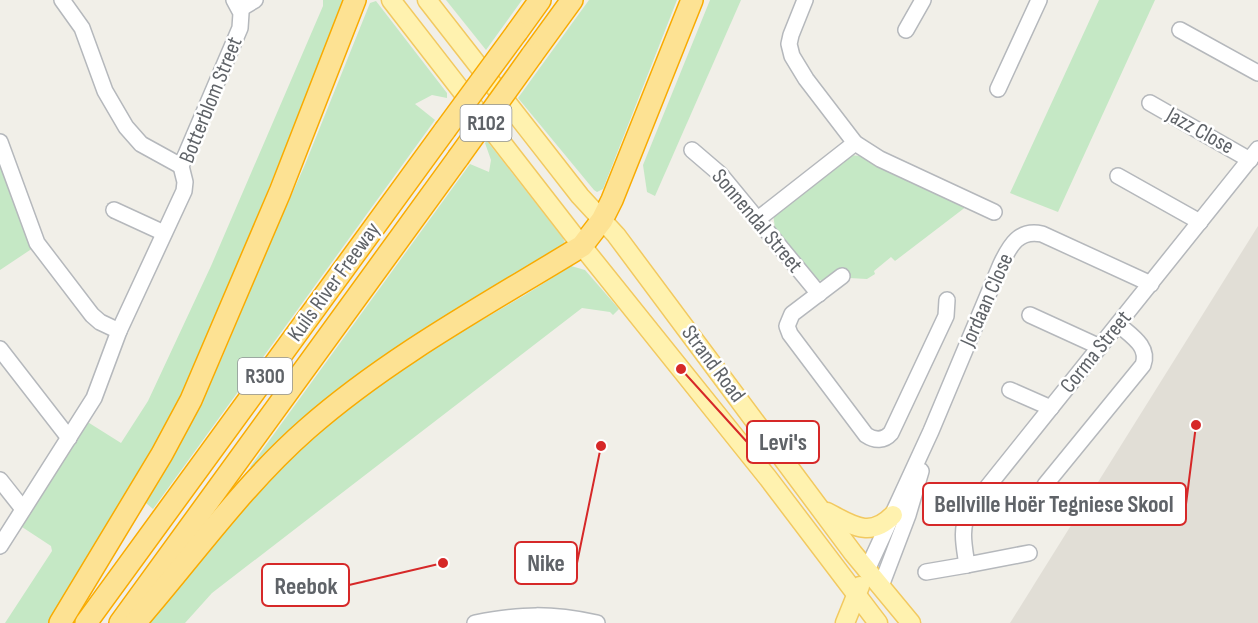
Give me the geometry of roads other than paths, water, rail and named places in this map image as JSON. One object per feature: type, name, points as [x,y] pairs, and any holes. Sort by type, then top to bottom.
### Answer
[{"type":"highway","points":[[60,623],[191,400],[275,203],[355,0]]},
{"type":"highway","name":"Kuils River Freeway","points":[[86,623],[540,0]]},
{"type":"highway","name":"Kuils River Freeway","points":[[120,623],[572,0]]},
{"type":"highway","points":[[135,623],[280,454],[336,404],[404,357],[582,246],[602,220],[612,200],[692,0]]},
{"type":"main road","name":"R102","points":[[391,0],[582,246]]},
{"type":"main road","name":"R102","points":[[427,0],[580,196],[602,220]]},
{"type":"main road","name":"Strand Road","points":[[602,220],[616,235],[867,570],[911,623]]},
{"type":"main road","name":"Strand Road","points":[[582,246],[754,460],[857,594],[872,620]]},
{"type":"main road","points":[[823,510],[864,529],[875,528],[893,515]]},
{"type":"main road","points":[[845,623],[867,570]]},
{"type":"main road","points":[[872,620],[881,586]]},
{"type":"street","points":[[62,0],[82,28],[105,92],[126,127],[141,144],[181,166]]},
{"type":"street","points":[[237,4],[255,0]]},
{"type":"street","points":[[805,0],[791,35],[789,44],[792,56],[806,79],[855,143],[880,159],[994,212]]},
{"type":"street","points":[[906,30],[923,0]]},
{"type":"street","points":[[998,88],[1039,0]]},
{"type":"street","name":"Botterblom Street","points":[[0,546],[97,393],[119,331],[185,187],[181,166],[238,36],[242,17],[237,4]]},
{"type":"street","points":[[1180,30],[1258,73]]},
{"type":"street","name":"Jazz Close","points":[[1150,103],[1254,154]]},
{"type":"street","points":[[0,142],[38,243],[92,315],[100,322],[119,331]]},
{"type":"street","points":[[758,219],[855,143]]},
{"type":"street","name":"Sonnendal Street","points":[[692,150],[720,174],[819,294]]},
{"type":"street","name":"Corma Street","points":[[967,565],[962,533],[969,510],[1254,154]]},
{"type":"street","points":[[1118,176],[1200,222]]},
{"type":"street","points":[[114,210],[164,233]]},
{"type":"street","name":"Jordaan Close","points":[[867,570],[932,431],[1005,256],[1017,238],[1027,233],[1042,234],[1151,284]]},
{"type":"street","name":"Sonnendal Street","points":[[842,276],[792,314],[787,322],[788,331],[866,435],[878,440],[891,433],[946,316],[947,300]]},
{"type":"street","points":[[1030,315],[1100,347]]},
{"type":"street","points":[[1045,485],[1143,365],[1144,350],[1118,324]]},
{"type":"street","points":[[0,349],[69,438]]},
{"type":"street","points":[[1010,390],[1051,408]]},
{"type":"street","name":"Jordaan Close","points":[[881,586],[908,515],[932,431]]},
{"type":"street","points":[[0,480],[23,509]]},
{"type":"street","points":[[926,572],[1029,553]]},
{"type":"street","points":[[475,623],[522,615],[547,615],[597,623]]},
{"type":"place","name":"Levi's","points":[[681,369]]},
{"type":"place","name":"Bellville Hoër Tegniese Skool","points":[[1196,425]]},
{"type":"place","name":"Nike","points":[[601,446]]},
{"type":"place","name":"Reebok","points":[[443,563]]}]
